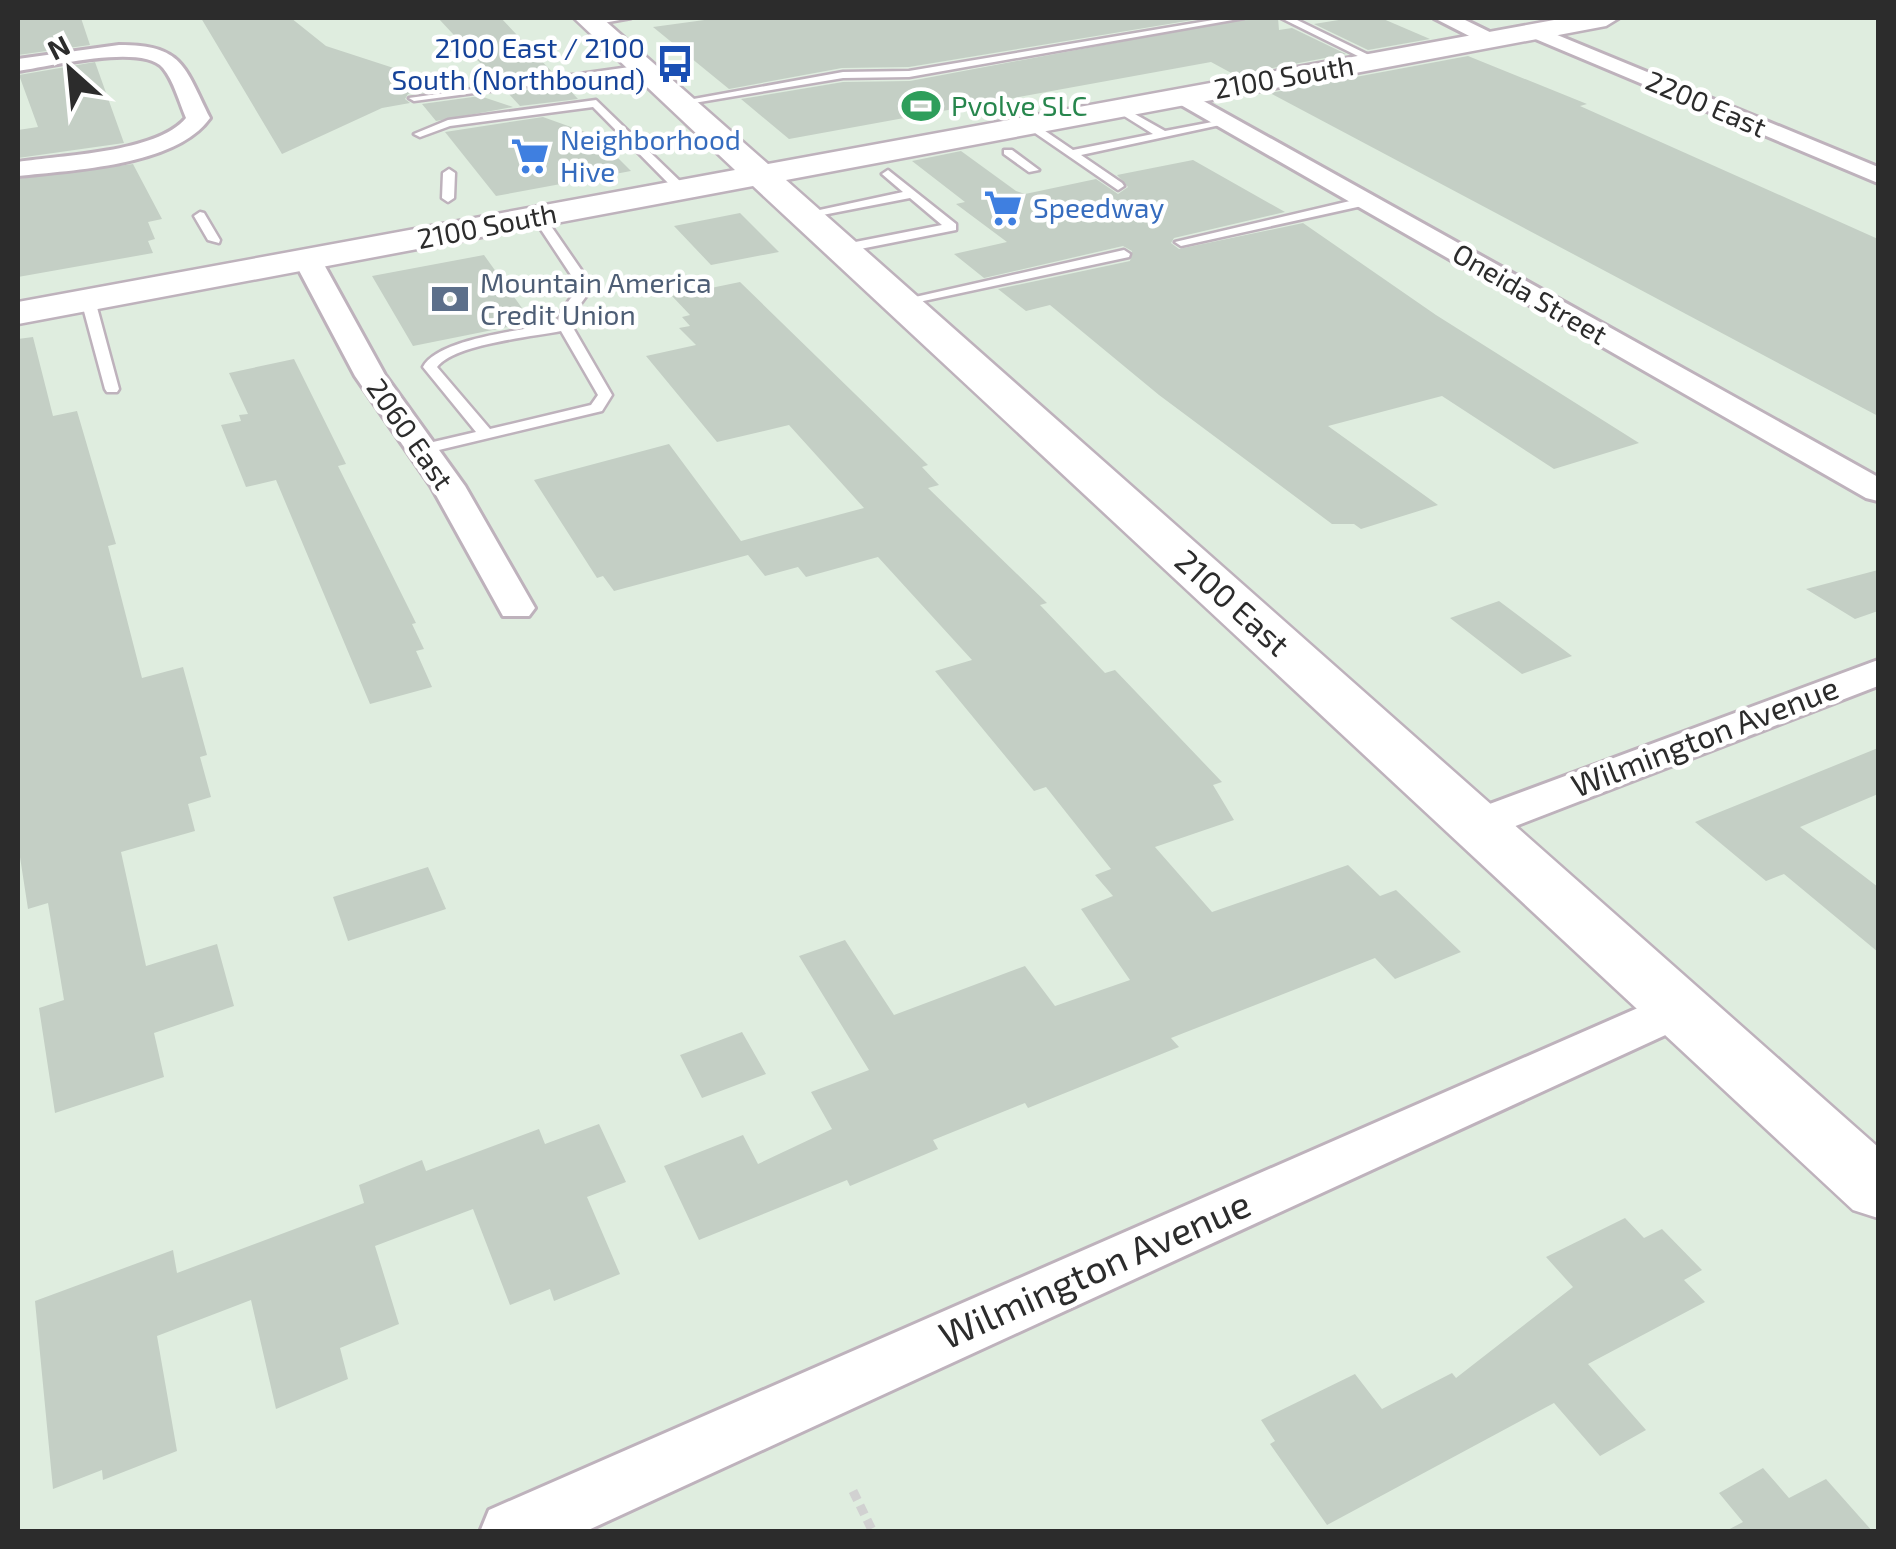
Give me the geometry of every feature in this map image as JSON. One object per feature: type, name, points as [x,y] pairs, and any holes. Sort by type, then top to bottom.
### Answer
[{"type":"street","points":[[1444,18],[1492,38]]},
{"type":"street","name":"2100 South","points":[[18,313],[1606,18]]},
{"type":"street","name":"2100 East","points":[[590,20],[1878,1188]]},
{"type":"street","name":"2200 East","points":[[1532,31],[1878,176]]},
{"type":"street","points":[[18,66],[121,52],[156,54],[168,60],[198,118],[195,126],[181,136],[127,152],[18,169]]},
{"type":"street","name":"Oneida Street","points":[[1182,96],[1878,492]]},
{"type":"street","name":"2060 East","points":[[307,259],[370,376],[422,449],[516,608]]},
{"type":"street","name":"Wilmington Avenue","points":[[1476,825],[1878,672]]},
{"type":"street","name":"Wilmington Avenue","points":[[512,1532],[1679,1008]]},
{"type":"lane","points":[[590,20],[626,18]]},
{"type":"lane","points":[[1170,20],[1182,18]]},
{"type":"lane","points":[[682,102],[843,75],[909,74],[1239,18]]},
{"type":"lane","points":[[1286,18],[1374,60]]},
{"type":"lane","points":[[414,98],[644,68]]},
{"type":"lane","points":[[420,134],[448,123],[596,103],[681,189]]},
{"type":"lane","points":[[1117,108],[1163,135]]},
{"type":"lane","points":[[1071,154],[1228,122]]},
{"type":"lane","points":[[1028,124],[1118,186]]},
{"type":"lane","points":[[1008,152],[1033,170]]},
{"type":"lane","points":[[448,198],[449,173]]},
{"type":"lane","points":[[826,231],[952,226],[888,174]]},
{"type":"lane","points":[[826,231],[912,194]]},
{"type":"lane","points":[[1181,242],[1368,201]]},
{"type":"lane","points":[[200,216],[214,240]]},
{"type":"lane","points":[[422,449],[597,408],[605,396],[564,326],[566,314],[586,287],[538,216]]},
{"type":"lane","points":[[900,302],[1124,254]]},
{"type":"lane","points":[[88,300],[112,389]]},
{"type":"lane","points":[[486,434],[430,367],[434,358],[454,349],[564,326]]},
{"type":"path","points":[[853,1491],[873,1532]]},
{"type":"building","points":[[18,18],[81,18],[90,45],[18,55]]},
{"type":"building","points":[[201,18],[291,18],[326,46],[455,88],[408,94],[405,99],[410,103],[382,108],[282,154]]},
{"type":"building","points":[[438,18],[501,18],[554,74],[498,82]]},
{"type":"building","points":[[719,18],[1205,18],[909,67],[842,68],[729,89],[653,27]]},
{"type":"building","points":[[1248,18],[1278,18],[1279,30],[1292,28],[1346,54],[1235,75],[1211,62],[789,139],[741,99],[843,82],[910,81]]},
{"type":"building","points":[[1381,18],[1430,39],[1368,50],[1314,24]]},
{"type":"building","points":[[1468,56],[1587,104],[1580,106],[1878,239],[1878,416],[1270,93]]},
{"type":"building","points":[[95,62],[124,143],[18,158],[18,130],[38,127],[19,75]]},
{"type":"building","points":[[565,85],[578,99],[520,106],[507,92]]},
{"type":"building","points":[[480,96],[513,107],[436,121],[422,104]]},
{"type":"building","points":[[543,117],[596,136],[631,171],[496,196],[445,132]]},
{"type":"building","points":[[961,151],[1025,194],[1096,179],[1118,194],[1128,187],[1117,175],[1193,160],[1285,212],[1174,238],[1171,243],[1179,249],[1303,223],[1436,315],[1639,443],[1554,469],[1442,396],[1328,426],[1438,505],[1361,529],[1354,524],[1332,524],[1159,395],[1050,305],[1026,311],[998,289],[1130,261],[1132,251],[1123,246],[984,278],[954,254],[1007,242],[956,204],[965,202],[912,161]]},
{"type":"building","points":[[133,164],[162,219],[148,222],[155,239],[148,241],[153,253],[18,277],[18,179]]},
{"type":"building","points":[[740,213],[779,252],[711,265],[674,226]]},
{"type":"building","name":"Mountain America Credit Union","points":[[484,255],[532,322],[413,346],[372,276]]},
{"type":"building","points":[[740,282],[928,465],[922,467],[939,485],[928,488],[1047,603],[1040,605],[1105,673],[1115,670],[1222,782],[1213,785],[1234,820],[1155,847],[1212,912],[1348,865],[1380,896],[1396,890],[1461,952],[1395,979],[1375,958],[1171,1038],[1179,1047],[1028,1108],[1025,1103],[933,1140],[938,1149],[850,1186],[847,1180],[699,1240],[664,1166],[743,1135],[758,1164],[832,1129],[811,1092],[869,1070],[799,956],[845,940],[894,1015],[1025,966],[1055,1006],[1130,980],[1081,909],[1113,896],[1095,875],[1111,869],[1046,787],[1034,791],[935,671],[972,660],[878,557],[806,577],[798,567],[765,576],[748,555],[614,591],[603,576],[597,578],[534,480],[669,444],[741,541],[864,508],[789,425],[717,442],[646,356],[696,345],[679,328],[690,326],[682,317],[690,315],[672,296]]},
{"type":"building","points":[[33,337],[53,416],[77,411],[116,544],[108,546],[142,678],[183,667],[207,755],[200,757],[211,797],[188,804],[195,831],[121,852],[146,966],[217,944],[234,1006],[154,1033],[164,1077],[55,1113],[39,1008],[64,1000],[48,903],[28,909],[18,844],[18,339]]},
{"type":"building","points":[[294,359],[346,464],[338,466],[416,623],[412,624],[424,649],[416,651],[432,687],[370,704],[276,480],[246,487],[221,425],[241,421],[239,415],[248,414],[229,373]]},
{"type":"building","points":[[1878,570],[1878,611],[1855,619],[1806,589]]},
{"type":"building","points":[[1499,601],[1572,656],[1522,674],[1450,618]]},
{"type":"building","points":[[1878,748],[1878,794],[1800,827],[1878,887],[1878,952],[1784,874],[1766,881],[1695,822]]},
{"type":"building","points":[[428,867],[446,909],[348,941],[333,897]]},
{"type":"building","points":[[742,1032],[766,1074],[702,1098],[680,1055]]},
{"type":"building","points":[[599,1124],[626,1182],[587,1197],[620,1274],[554,1301],[550,1289],[510,1305],[473,1209],[375,1246],[399,1324],[340,1348],[348,1379],[276,1409],[251,1300],[157,1336],[177,1451],[103,1480],[102,1470],[53,1489],[35,1301],[173,1250],[177,1273],[364,1203],[359,1185],[422,1160],[426,1171],[539,1129],[545,1144]]},
{"type":"building","points":[[1625,1218],[1644,1238],[1662,1229],[1702,1270],[1684,1280],[1705,1302],[1588,1364],[1646,1430],[1600,1456],[1554,1403],[1327,1525],[1270,1444],[1275,1441],[1261,1420],[1355,1374],[1382,1409],[1452,1373],[1456,1378],[1573,1287],[1546,1257]]},
{"type":"building","points":[[1763,1468],[1789,1498],[1826,1479],[1873,1532],[1724,1532],[1743,1522],[1719,1493]]},
{"type":"place","name":"2100 East / 2100 South (Northbound)","points":[[675,64]]},
{"type":"place","name":"Pvolve SLC","points":[[921,106]]},
{"type":"place","name":"Neighborhood Hive","points":[[530,156]]},
{"type":"place","name":"Speedway","points":[[1003,208]]},
{"type":"place","name":"Mountain America Credit Union","points":[[450,299]]}]
